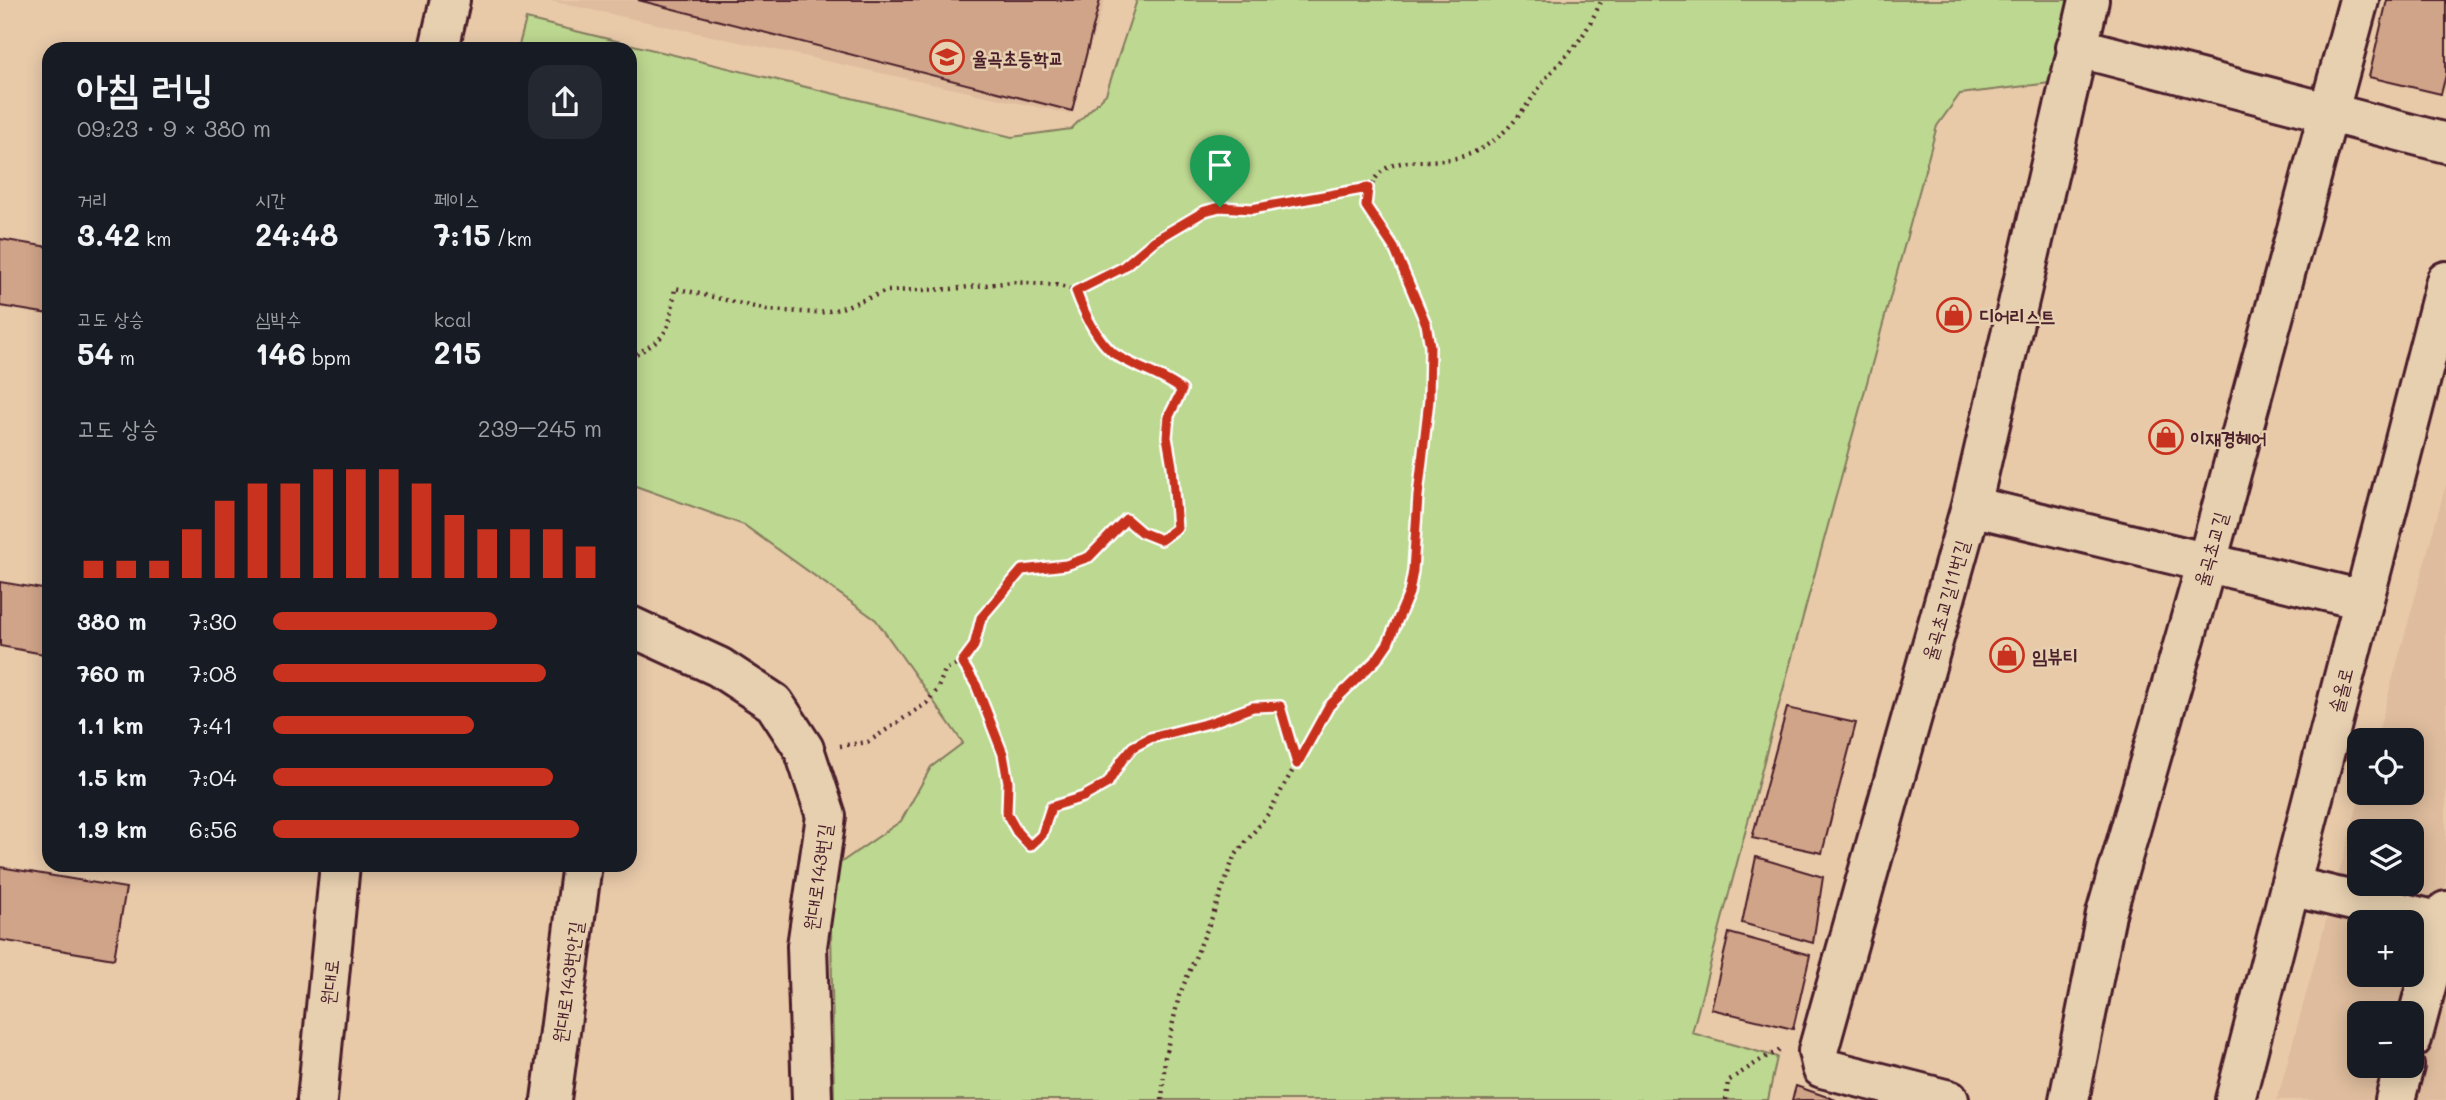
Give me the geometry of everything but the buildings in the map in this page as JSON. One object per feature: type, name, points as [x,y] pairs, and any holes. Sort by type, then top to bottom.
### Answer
[{"type":"street","points":[[441,42],[450,0]]},
{"type":"street","name":"율곡초교길11번길","points":[[1818,1051],[1971,506],[2089,0]]},
{"type":"street","name":"율곡초교길","points":[[2069,1100],[2106,914],[2207,562],[2360,0]]},
{"type":"street","points":[[2076,47],[2446,143]]},
{"type":"street","name":"솔올로","points":[[2235,1100],[2362,600],[2443,302]]},
{"type":"street","points":[[1971,506],[2362,600]]},
{"type":"street","name":"원대로143번길","points":[[637,629],[719,667],[774,703],[804,749],[826,816],[807,946],[812,1100]]},
{"type":"street","name":"원대로","points":[[317,1100],[339,872]]},
{"type":"street","name":"원대로143번안길","points":[[551,1100],[581,872]]},
{"type":"street","points":[[2290,886],[2445,919],[2422,1001]]},
{"type":"street","points":[[1818,1051],[1822,1068],[1949,1100]]},
{"type":"street","points":[[2395,1100],[2401,1078]]},
{"type":"path","points":[[1161,1100],[1165,1056],[1179,996],[1234,857],[1268,814],[1329,706],[1377,659],[1388,643],[1409,593],[1429,400],[1430,346],[1426,324],[1394,248],[1366,206],[1368,188],[1376,174],[1391,163],[1468,155],[1486,146],[1530,105],[1547,77],[1576,45],[1602,0]]},
{"type":"path","points":[[637,354],[658,343],[670,324],[675,288],[767,310],[819,313],[839,309],[887,291],[951,289],[979,284],[1023,282],[1056,285],[1076,291],[1122,268],[1154,241],[1205,211],[1220,207],[1252,209],[1368,188]]},
{"type":"path","points":[[804,749],[867,742],[927,703],[937,690],[945,670],[962,662],[974,646],[981,618],[1022,570],[1066,565],[1089,557],[1126,519],[1141,532],[1161,540],[1177,528],[1167,437],[1169,416],[1182,390],[1165,377],[1115,354],[1098,336],[1076,291]]},
{"type":"path","points":[[962,662],[976,685],[1003,754],[1008,782],[1007,814],[1017,832],[1030,846],[1042,835],[1051,807],[1083,797],[1108,783],[1133,747],[1150,738],[1209,723],[1253,707],[1280,706],[1297,764]]},
{"type":"path","points":[[1726,1100],[1728,1081],[1763,1058],[1783,1049],[1818,1051]]},
{"type":"shaded area","name":"율곡초등학교","points":[[546,0],[1105,0],[1069,114]]},
{"type":"shaded area","points":[[2446,484],[2446,1100],[2277,1100],[2347,844],[2347,896],[2424,896],[2424,819],[2354,819],[2358,805],[2424,805],[2424,728],[2379,728]]},
{"type":"green space","points":[[1137,0],[2069,0],[2050,83],[1960,94],[1937,126],[1692,1033],[1777,1057],[1768,1100],[834,1100],[830,870],[901,821],[931,767],[963,743],[876,620],[744,525],[637,487],[637,46],[1012,137],[1071,129],[1106,94]]},
{"type":"green space","points":[[526,19],[621,42],[520,42]]},
{"type":"place","name":"율곡초등학교","points":[[947,57]]},
{"type":"place","name":"디어리스트","points":[[1954,315]]},
{"type":"place","name":"이재경헤어","points":[[2166,437]]},
{"type":"place","name":"임뷰티","points":[[2007,655]]},
{"type":"route","points":[[1368,188],[1366,206],[1394,248],[1426,324],[1430,346],[1429,400],[1409,593],[1388,643],[1377,659],[1340,692],[1329,706],[1297,764],[1280,706],[1253,707],[1209,723],[1150,738],[1133,747],[1108,783],[1083,797],[1051,807],[1042,835],[1030,846],[1017,832],[1007,814],[1008,782],[1003,754],[976,685],[962,662],[974,646],[981,618],[1003,596],[1022,570],[1066,565],[1089,557],[1126,519],[1141,532],[1161,540],[1177,528],[1167,437],[1169,416],[1182,390],[1165,377],[1115,354],[1098,336],[1076,291],[1122,268],[1154,241],[1205,211],[1220,207],[1252,209],[1368,188]]}]
